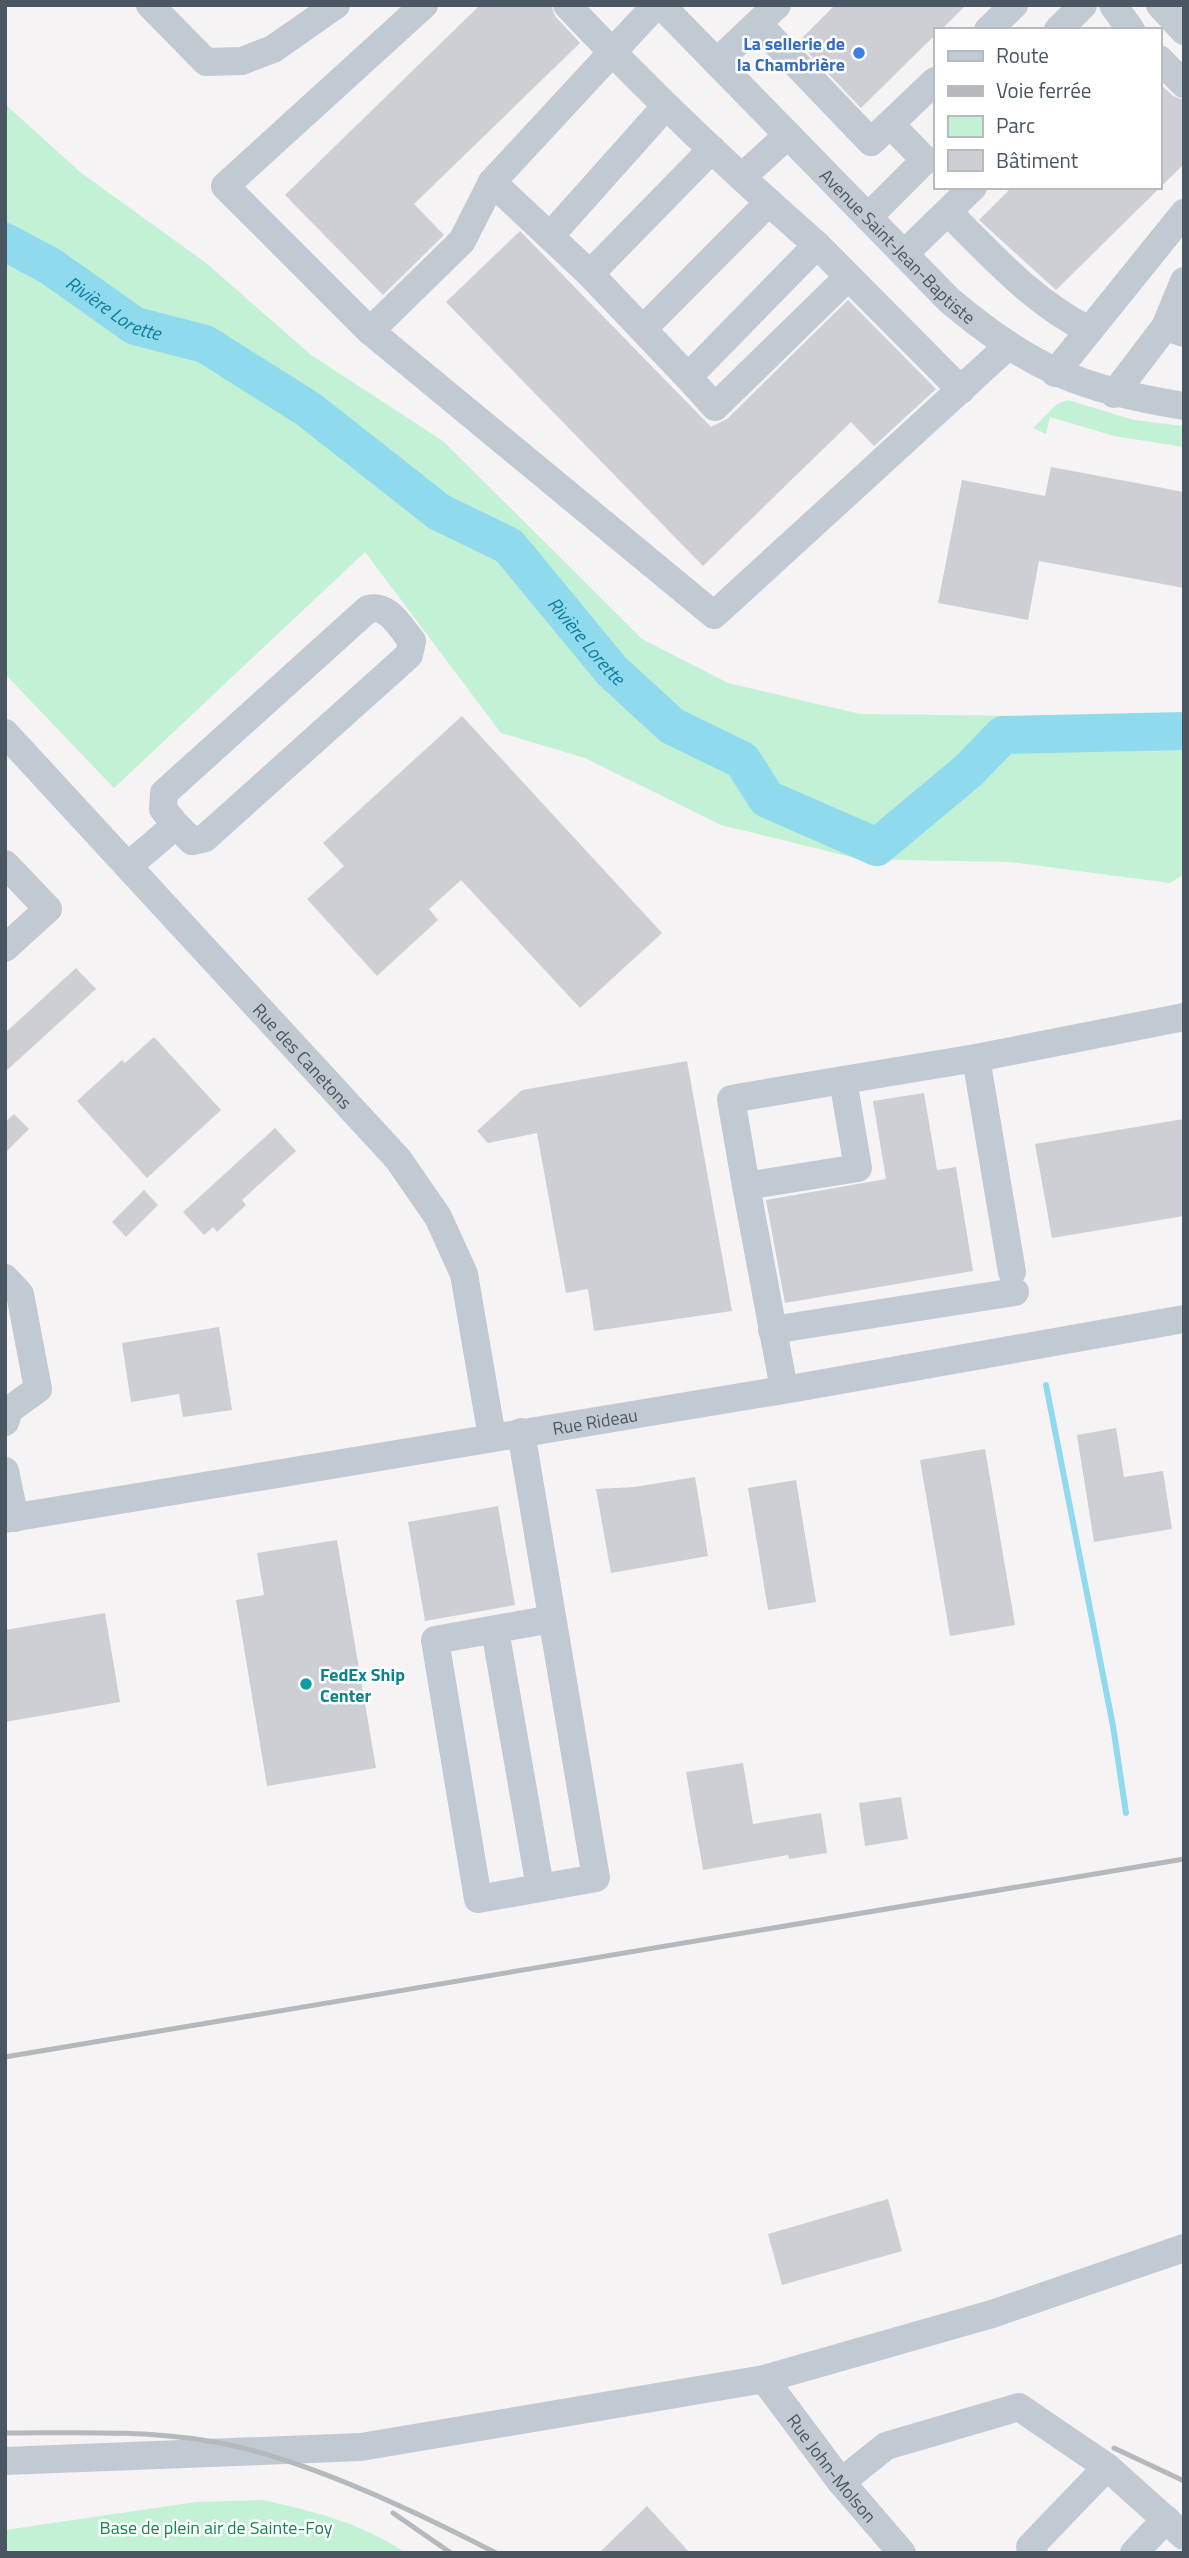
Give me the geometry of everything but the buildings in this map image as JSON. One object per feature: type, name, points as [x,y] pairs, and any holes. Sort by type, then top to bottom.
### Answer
[{"type":"street","points":[[150,5],[206,62],[242,61],[273,49],[336,5]]},
{"type":"street","points":[[424,5],[225,186],[370,331],[714,615],[1008,346]]},
{"type":"street","points":[[567,5],[666,106],[817,245],[961,390]]},
{"type":"street","points":[[990,28],[1014,5]]},
{"type":"street","points":[[1060,28],[1083,5]]},
{"type":"street","points":[[1113,5],[1130,28]]},
{"type":"street","points":[[1160,5],[1184,31]]},
{"type":"street","points":[[370,331],[462,241],[492,182],[612,52],[674,10]]},
{"type":"street","name":"Avenue Saint-Jean-Baptiste","points":[[674,10],[717,62],[949,300],[1008,346],[1055,373],[1114,394],[1184,406]]},
{"type":"street","points":[[717,62],[767,15],[871,142],[934,82]]},
{"type":"street","points":[[1161,61],[1184,84]]},
{"type":"street","points":[[550,236],[666,106]]},
{"type":"street","points":[[868,217],[930,155],[890,124]]},
{"type":"street","points":[[742,177],[788,135]]},
{"type":"street","points":[[590,274],[712,149]]},
{"type":"street","points":[[492,182],[590,274],[715,407],[848,277]]},
{"type":"street","points":[[904,254],[971,189]]},
{"type":"street","points":[[643,330],[769,202]]},
{"type":"street","points":[[948,212],[1006,269],[1062,317],[1089,330]]},
{"type":"street","points":[[1055,373],[1184,214]]},
{"type":"street","points":[[688,377],[817,245]]},
{"type":"street","points":[[1153,250],[1184,271]]},
{"type":"street","points":[[1114,394],[1174,330],[1184,281]]},
{"type":"street","points":[[377,606],[385,609],[412,641],[409,655],[205,838],[192,841],[176,825],[163,809],[164,793],[368,609],[377,606]]},
{"type":"street","name":"Rue des Canetons","points":[[5,733],[398,1159],[438,1217],[464,1274],[492,1437]]},
{"type":"street","points":[[128,866],[176,825]]},
{"type":"street","points":[[5,864],[48,909],[5,948]]},
{"type":"street","points":[[784,1389],[731,1100],[976,1058],[1184,1017]]},
{"type":"street","points":[[772,1330],[1014,1282],[976,1058]]},
{"type":"street","points":[[746,1186],[858,1168],[843,1080]]},
{"type":"street","points":[[5,1278],[20,1294],[37,1389],[9,1410],[5,1422]]},
{"type":"street","name":"Rue Rideau","points":[[10,1518],[784,1389],[1184,1319]]},
{"type":"street","points":[[521,1432],[596,1878],[478,1899],[435,1640],[552,1619]]},
{"type":"street","points":[[5,1471],[10,1518]]},
{"type":"street","points":[[495,1630],[540,1887]]},
{"type":"street","points":[[5,2461],[361,2447],[764,2379],[992,2314],[1184,2248]]},
{"type":"street","name":"Rue John-Molson","points":[[764,2379],[841,2482],[902,2553]]},
{"type":"street","points":[[841,2482],[886,2446],[1019,2407],[1107,2467],[1175,2527],[1134,2553]]},
{"type":"street","points":[[1034,2553],[1030,2547],[1107,2467]]},
{"type":"green space","points":[[5,104],[80,172],[206,263],[311,355],[443,441],[642,639],[728,683],[860,714],[1184,718],[1184,874],[1170,883],[1010,862],[859,859],[721,825],[585,758],[501,733],[365,552],[114,788],[5,674]]},
{"type":"green space","points":[[1068,400],[1134,420],[1184,426],[1184,447],[1114,436],[1050,417],[1046,434],[1033,428],[1057,404]]},
{"type":"green space","name":"Base de plein air de Sainte-Foy","points":[[262,2500],[337,2519],[406,2553],[5,2553],[5,2530],[196,2502]]},
{"type":"waterway","name":"Rivière Lorette","points":[[5,242],[50,266],[135,326],[205,344],[308,409],[439,512],[509,546],[612,671],[672,726],[742,760],[767,799],[877,847],[968,771],[1003,735],[1184,731]]},
{"type":"waterway","points":[[1046,1385],[1113,1726],[1126,1813]]},
{"type":"railway","points":[[5,2057],[1184,1859]]},
{"type":"railway","points":[[5,2433],[158,2435],[243,2448],[355,2486],[496,2553]]},
{"type":"railway","points":[[1114,2448],[1184,2481]]},
{"type":"railway","points":[[393,2513],[451,2553]]},
{"type":"place","name":"La sellerie de la Chambrière","points":[[859,53]]},
{"type":"place","name":"FedEx Ship Center","points":[[306,1684]]}]
